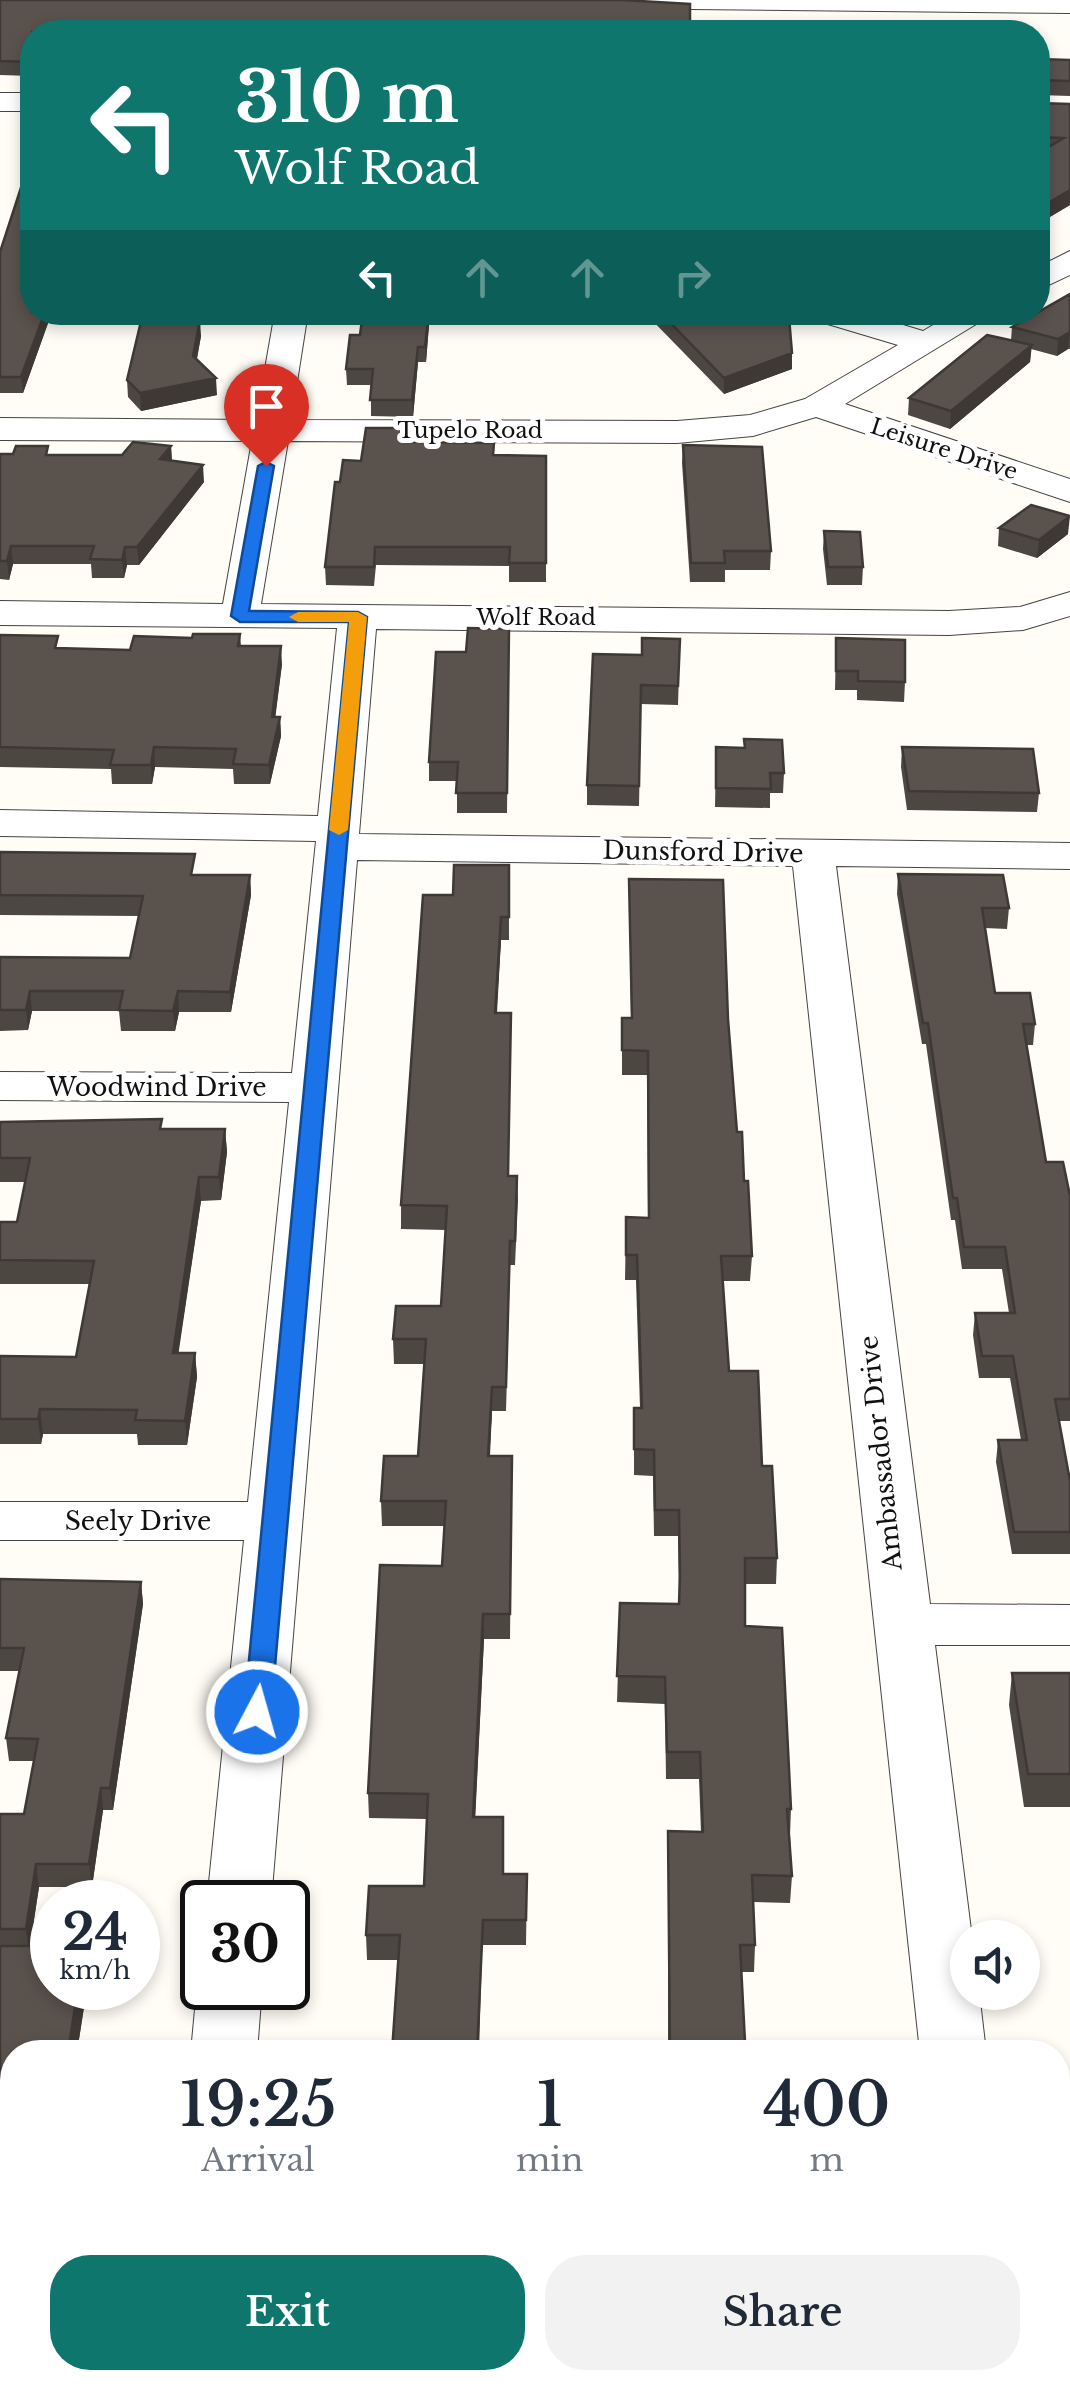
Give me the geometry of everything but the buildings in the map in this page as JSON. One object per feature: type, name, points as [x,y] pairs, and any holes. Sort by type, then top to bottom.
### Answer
[{"type":"street","points":[[595,0],[1070,5]]},
{"type":"street","points":[[240,616],[290,325]]},
{"type":"street","points":[[866,325],[927,343]]},
{"type":"street","name":"Tupelo Road","points":[[0,429],[676,432],[753,425],[817,406],[958,325]]},
{"type":"street","name":"Leisure Drive","points":[[817,406],[1070,491]]},
{"type":"street","name":"Wolf Road","points":[[0,613],[949,623],[1023,618],[1070,604]]},
{"type":"street","points":[[240,1880],[358,617]]},
{"type":"street","name":"Dunsford Drive","points":[[0,824],[813,853],[1070,856]]},
{"type":"street","name":"Ambassador Drive","points":[[813,853],[952,2040]]},
{"type":"street","name":"Woodwind Drive","points":[[0,1086],[314,1088]]},
{"type":"street","name":"Seely Drive","points":[[0,1521],[276,1521]]},
{"type":"street","points":[[901,1624],[1070,1625]]},
{"type":"street","points":[[225,2040],[228,2010]]},
{"type":"slow traffic","points":[[298,617],[358,617],[339,830]]},
{"type":"route","points":[[257,1712],[358,617],[240,616],[266,466]]}]
